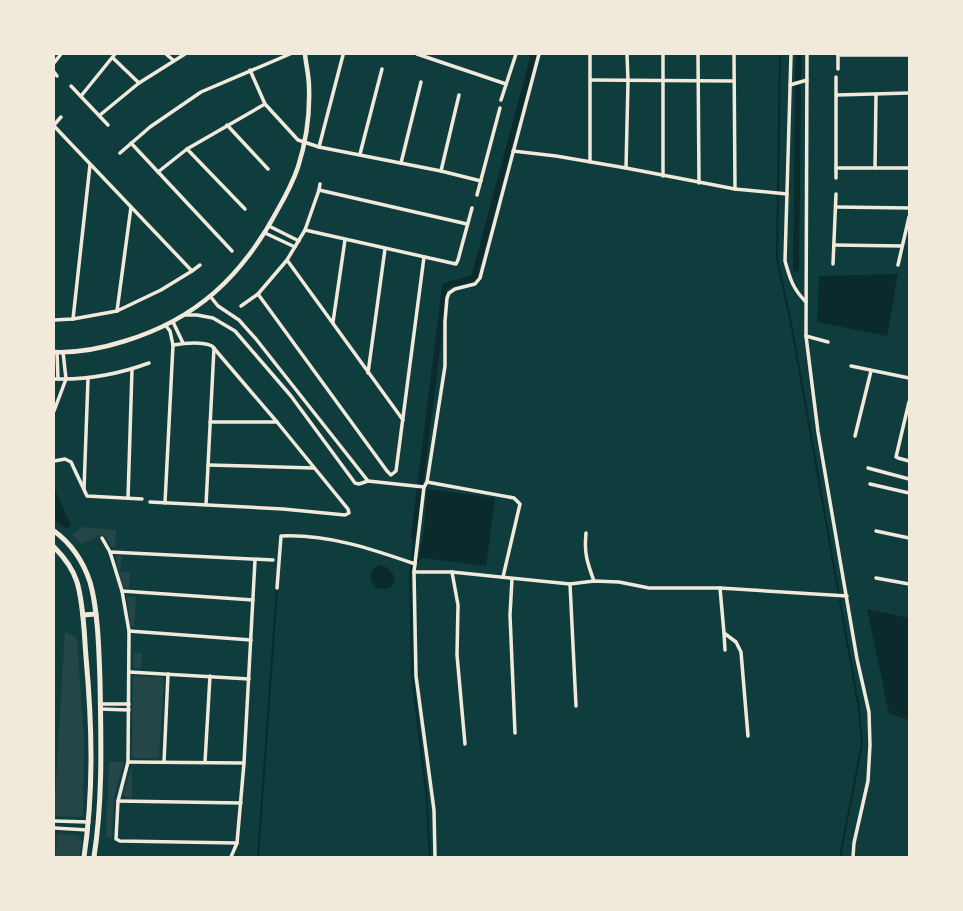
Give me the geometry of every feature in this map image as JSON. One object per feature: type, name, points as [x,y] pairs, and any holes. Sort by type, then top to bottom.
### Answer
[{"type":"main road","points":[[54,531],[67,541],[82,561],[90,583],[96,614],[101,741],[99,800],[94,857]]},
{"type":"main road","points":[[54,547],[70,566],[77,582],[83,615],[91,711],[92,768],[89,822],[84,857]]},
{"type":"main road","points":[[83,615],[96,614]]},
{"type":"street","points":[[54,63],[61,54]]},
{"type":"street","points":[[166,54],[173,60]]},
{"type":"street","points":[[100,115],[139,83],[173,60],[185,54]]},
{"type":"street","points":[[120,153],[150,127],[200,92],[290,54]]},
{"type":"street","points":[[149,363],[132,370],[88,378],[56,379],[57,360],[55,352],[64,352],[113,344],[166,326],[185,315],[221,287],[244,262],[265,233],[285,198],[298,168],[308,116],[310,86],[305,54]]},
{"type":"street","points":[[417,54],[506,84]]},
{"type":"street","points":[[502,100],[516,54]]},
{"type":"street","points":[[435,857],[434,810],[416,676],[414,572],[424,487],[427,482],[445,366],[445,321],[449,293],[455,289],[475,284],[479,280],[539,54]]},
{"type":"street","points":[[590,54],[590,162]]},
{"type":"street","points":[[626,54],[628,81],[626,168]]},
{"type":"street","points":[[663,54],[663,176]]},
{"type":"street","points":[[698,54],[699,182]]},
{"type":"street","points":[[734,54],[735,189]]},
{"type":"street","points":[[791,54],[784,261],[796,292],[806,302]]},
{"type":"street","points":[[807,54],[806,336],[818,432],[857,659],[869,712],[870,738],[868,781],[854,843],[853,857]]},
{"type":"street","points":[[838,69],[838,54],[909,55]]},
{"type":"street","points":[[81,96],[114,56],[139,83]]},
{"type":"street","points":[[320,146],[343,56]]},
{"type":"street","points":[[360,154],[382,69]]},
{"type":"street","points":[[250,70],[265,104],[298,140],[304,143],[441,171],[480,181]]},
{"type":"street","points":[[54,72],[57,76]]},
{"type":"street","points":[[836,77],[836,178]]},
{"type":"street","points":[[591,80],[734,81]]},
{"type":"street","points":[[790,85],[807,80]]},
{"type":"street","points":[[401,163],[421,82]]},
{"type":"street","points":[[72,86],[108,125]]},
{"type":"street","points":[[837,94],[909,94]]},
{"type":"street","points":[[441,171],[459,95]]},
{"type":"street","points":[[875,168],[876,95]]},
{"type":"street","points":[[158,172],[187,149],[265,104]]},
{"type":"street","points":[[477,195],[500,108]]},
{"type":"street","points":[[61,117],[54,125],[90,165],[192,271]]},
{"type":"street","points":[[227,125],[268,169]]},
{"type":"street","points":[[131,143],[232,251]]},
{"type":"street","points":[[187,149],[245,209]]},
{"type":"street","points":[[513,151],[626,168],[735,189],[787,194]]},
{"type":"street","points":[[74,319],[90,165]]},
{"type":"street","points":[[836,168],[909,168]]},
{"type":"street","points":[[241,306],[258,294],[287,260],[305,230],[320,184]]},
{"type":"street","points":[[319,190],[467,224]]},
{"type":"street","points":[[833,264],[836,194]]},
{"type":"street","points":[[117,311],[131,207]]},
{"type":"street","points":[[836,207],[909,208]]},
{"type":"street","points":[[305,230],[456,264],[472,208]]},
{"type":"street","points":[[898,265],[909,217]]},
{"type":"street","points":[[269,226],[278,232],[299,241]]},
{"type":"street","points":[[265,233],[295,247]]},
{"type":"street","points":[[333,322],[345,240]]},
{"type":"street","points":[[834,245],[902,246]]},
{"type":"street","points":[[368,373],[385,249]]},
{"type":"street","points":[[258,294],[391,475],[396,472],[424,257]]},
{"type":"street","points":[[287,260],[403,420]]},
{"type":"street","points":[[54,320],[74,319],[117,311],[161,290],[192,271],[200,264]]},
{"type":"street","points":[[210,296],[218,306],[239,320],[246,328],[368,481]]},
{"type":"street","points":[[185,315],[198,315],[213,318],[235,332],[291,396],[355,483],[359,484],[368,481],[424,487]]},
{"type":"street","points":[[173,322],[183,343]]},
{"type":"street","points":[[165,503],[173,345],[170,331],[166,326]]},
{"type":"street","points":[[806,336],[828,342]]},
{"type":"street","points":[[150,502],[283,509],[346,515],[349,513],[348,509],[278,422],[214,348],[205,344],[183,343],[173,345]]},
{"type":"street","points":[[206,505],[214,348]]},
{"type":"street","points":[[54,411],[66,379],[64,352]]},
{"type":"street","points":[[851,366],[909,378]]},
{"type":"street","points":[[128,498],[132,370]]},
{"type":"street","points":[[855,436],[871,371]]},
{"type":"street","points":[[84,489],[88,378]]},
{"type":"street","points":[[909,402],[896,457],[909,461]]},
{"type":"street","points":[[304,413],[311,409]]},
{"type":"street","points":[[210,422],[278,422]]},
{"type":"street","points":[[54,461],[65,460],[71,462],[87,496],[142,499]]},
{"type":"street","points":[[208,465],[314,468]]},
{"type":"street","points":[[868,468],[909,479]]},
{"type":"street","points":[[427,482],[514,498],[520,504],[503,577]]},
{"type":"street","points":[[870,484],[909,493]]},
{"type":"street","points":[[876,531],[909,538]]},
{"type":"street","points":[[586,533],[584,548],[586,560],[594,581]]},
{"type":"street","points":[[277,588],[281,536],[329,539],[365,547],[415,564]]},
{"type":"street","points":[[102,538],[110,552],[122,591],[130,631],[128,762],[118,801],[116,837],[118,840],[238,843]]},
{"type":"street","points":[[110,552],[274,560]]},
{"type":"street","points":[[231,857],[238,843],[255,560]]},
{"type":"street","points":[[414,572],[452,572],[570,584],[594,581],[619,582],[649,588],[720,588],[847,596]]},
{"type":"street","points":[[452,572],[458,605],[457,655],[466,744]]},
{"type":"street","points":[[876,578],[909,584]]},
{"type":"street","points":[[512,579],[510,615],[515,733]]},
{"type":"street","points":[[570,584],[576,706]]},
{"type":"street","points":[[720,588],[725,650]]},
{"type":"street","points":[[122,591],[253,600]]},
{"type":"street","points":[[130,631],[251,640]]},
{"type":"street","points":[[724,633],[736,642],[741,652],[748,736]]},
{"type":"street","points":[[129,672],[249,679]]},
{"type":"street","points":[[164,762],[168,674]]},
{"type":"street","points":[[205,762],[210,676]]},
{"type":"street","points":[[100,706],[129,704]]},
{"type":"street","points":[[100,706],[115,710],[129,710]]},
{"type":"street","points":[[128,762],[244,763]]},
{"type":"street","points":[[118,801],[241,803]]},
{"type":"street","points":[[54,820],[89,822]]},
{"type":"street","points":[[74,829],[75,822]]},
{"type":"street","points":[[54,828],[88,830]]},
{"type":"shaded area","points":[[898,274],[887,336],[817,322],[819,276]]},
{"type":"shaded area","points":[[54,488],[71,525],[66,529],[54,520]]},
{"type":"shaded area","points":[[427,489],[495,498],[486,566],[423,558],[417,563],[423,537]]},
{"type":"shaded area","points":[[82,527],[116,530],[115,547],[112,547],[105,536],[101,535],[82,544],[72,535]]},
{"type":"shaded area","points":[[117,556],[122,556],[120,572],[130,572],[129,588],[123,586],[116,558]]},
{"type":"shaded area","points":[[379,565],[385,566],[393,574],[395,580],[391,587],[384,589],[374,586],[370,578],[371,573]]},
{"type":"shaded area","points":[[128,596],[136,597],[134,627],[131,626]]},
{"type":"shaded area","points":[[867,609],[909,618],[909,720],[889,714]]},
{"type":"shaded area","points":[[65,631],[77,638],[84,741],[83,815],[80,817],[54,816]]},
{"type":"shaded area","points":[[133,653],[142,653],[141,668],[134,668]]},
{"type":"shaded area","points":[[135,676],[162,677],[164,680],[158,758],[135,758],[132,756],[133,678]]},
{"type":"shaded area","points":[[109,762],[124,762],[114,797],[112,837],[106,837]]},
{"type":"shaded area","points":[[132,766],[132,798],[125,797],[123,795]]},
{"type":"shaded area","points":[[57,834],[78,835],[82,841],[79,857],[56,857]]},
{"type":"waterway","points":[[414,536],[445,286],[474,278],[534,54]]},
{"type":"waterway","points":[[780,54],[777,259],[792,328],[859,709],[862,743],[840,857]]},
{"type":"waterway","points":[[798,78],[799,54]]},
{"type":"waterway","points":[[796,269],[798,88]]},
{"type":"waterway","points":[[414,536],[410,573],[412,675],[426,791],[430,857]]},
{"type":"waterway","points":[[258,857],[277,588]]}]
